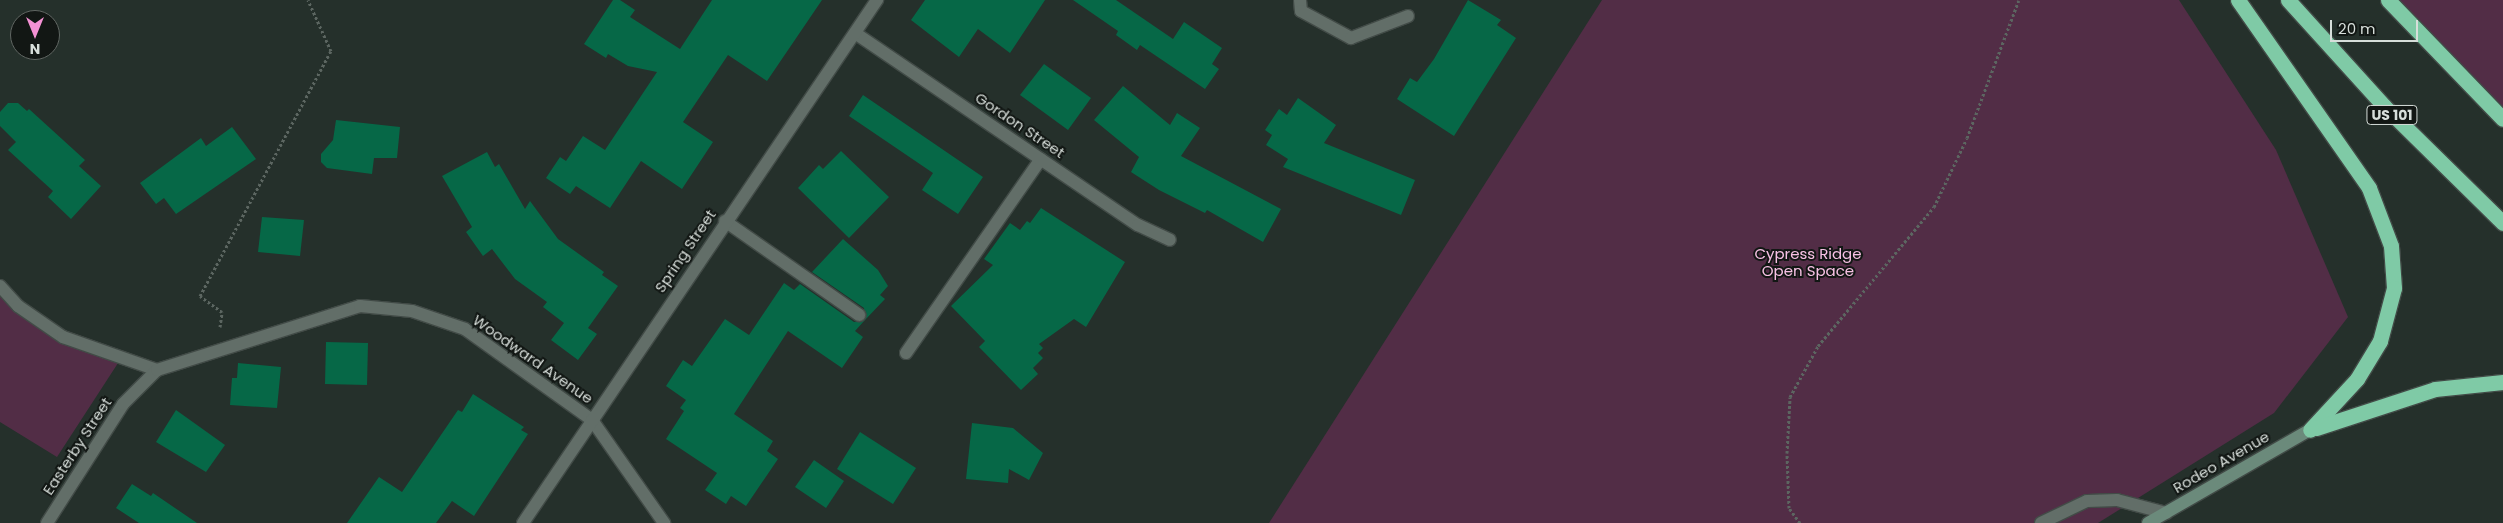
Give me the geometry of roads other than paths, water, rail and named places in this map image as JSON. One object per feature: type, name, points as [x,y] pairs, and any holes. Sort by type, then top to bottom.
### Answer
[{"type":"highway","points":[[2238,0],[2369,188],[2391,246],[2394,274],[2392,301],[2380,341],[2357,379],[2310,430]]},
{"type":"highway","name":"US 101","points":[[2288,0],[2384,106],[2503,223]]},
{"type":"highway","points":[[2388,0],[2503,119]]},
{"type":"highway","points":[[2310,430],[2368,408],[2435,389],[2503,382]]},
{"type":"street","name":"Spring Street","points":[[523,523],[725,221],[877,0]]},
{"type":"street","points":[[1300,0],[1302,11],[1351,38],[1408,16]]},
{"type":"street","name":"Gordon Street","points":[[855,33],[1138,225],[1170,240]]},
{"type":"street","points":[[906,353],[1041,159]]},
{"type":"street","points":[[725,221],[859,315]]},
{"type":"street","points":[[0,286],[18,306],[63,337],[157,370]]},
{"type":"street","name":"Woodward Avenue","points":[[217,349],[360,306],[412,311],[465,329],[592,420],[664,523]]},
{"type":"street","name":"Easterby Street","points":[[49,522],[123,404],[157,370],[217,349]]},
{"type":"street","name":"Rodeo Avenue","points":[[2148,523],[2310,430]]},
{"type":"street","points":[[2041,523],[2086,501],[2117,500],[2166,513]]},
{"type":"park label","name":"Cypress Ridge Open Space","points":[[1808,262]]}]
